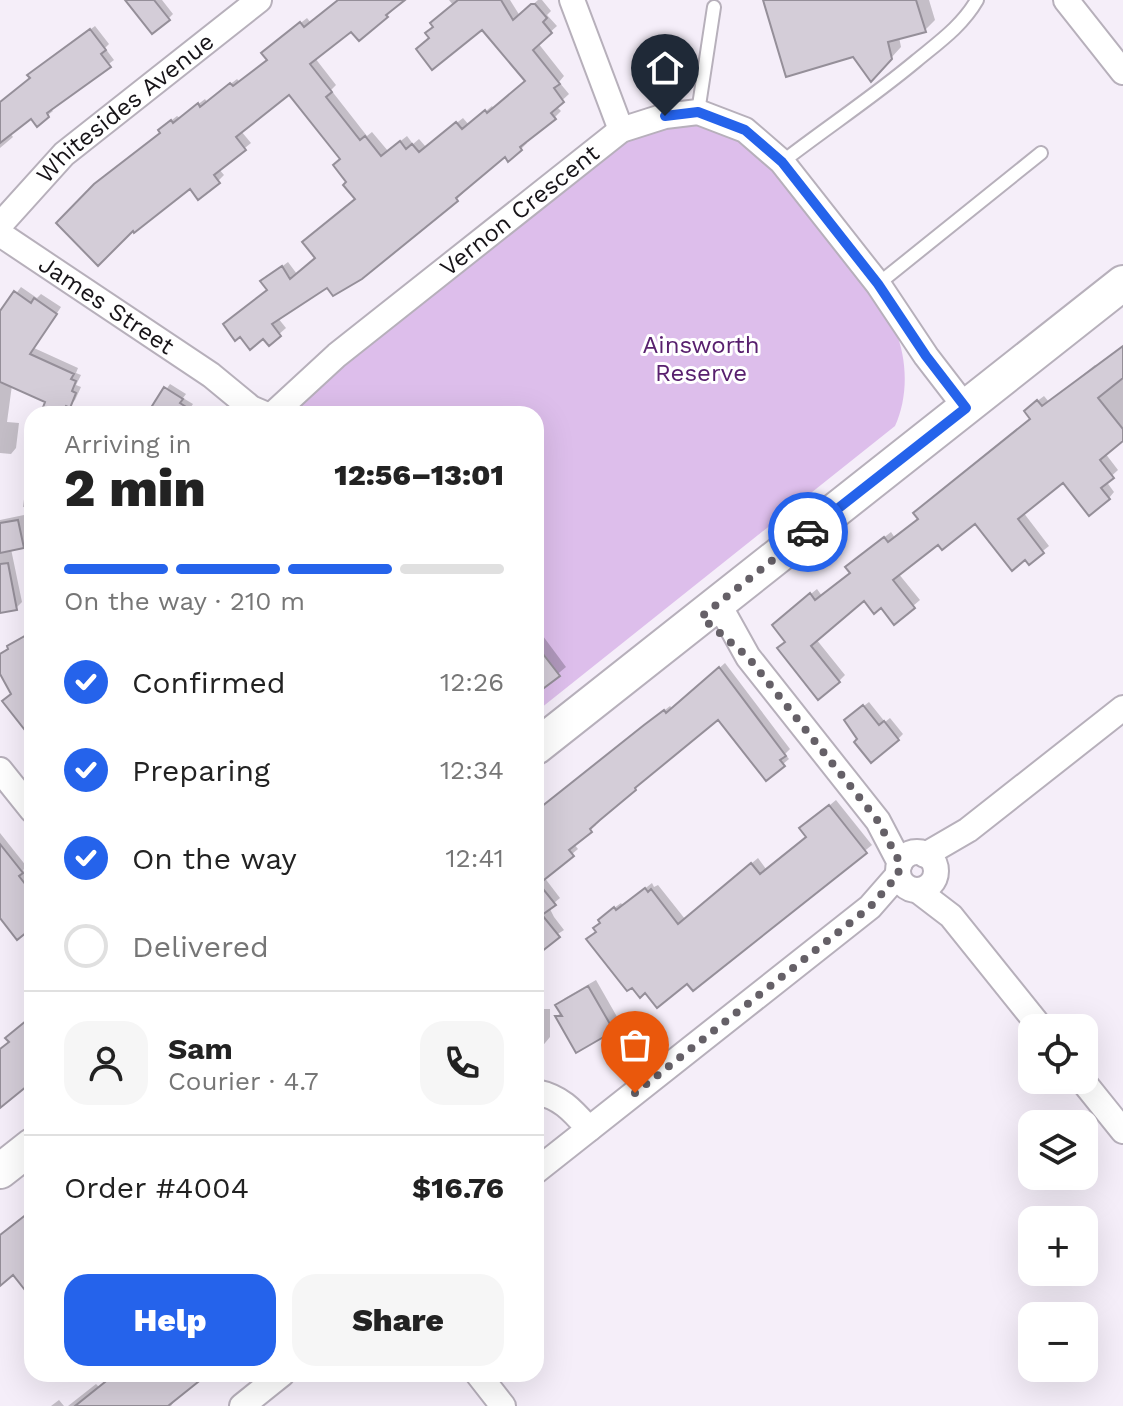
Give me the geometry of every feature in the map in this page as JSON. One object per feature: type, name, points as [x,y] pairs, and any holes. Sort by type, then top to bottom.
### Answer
[{"type":"street","points":[[572,0],[621,130]]},
{"type":"street","points":[[1066,0],[1123,72]]},
{"type":"street","name":"Whitesides Avenue","points":[[0,225],[64,154],[243,5]]},
{"type":"street","name":"Vernon Crescent","points":[[272,406],[621,130],[665,116],[698,112],[745,130],[782,162],[878,284],[926,356],[966,408]]},
{"type":"street","name":"James Street","points":[[0,234],[211,375],[240,401],[251,406]]},
{"type":"street","points":[[544,741],[1123,283]]},
{"type":"street","points":[[710,610],[1030,1014]]},
{"type":"street","points":[[544,1165],[1123,708]]},
{"type":"street","points":[[0,770],[24,800]]},
{"type":"street","points":[[1095,1094],[1120,1122]]},
{"type":"street","points":[[544,1098],[582,1134]]},
{"type":"street","points":[[0,1171],[24,1152]]},
{"type":"street","points":[[242,1406],[272,1382]]},
{"type":"street","points":[[484,1382],[503,1406]]},
{"type":"lane","points":[[782,162],[939,43],[963,21],[975,1]]},
{"type":"lane","points":[[698,112],[714,7]]},
{"type":"lane","points":[[878,284],[1041,153]]},
{"type":"green space","name":"Ainsworth Reserve","points":[[693,124],[720,131],[739,139],[769,162],[872,292],[888,317],[899,342],[904,366],[902,403],[895,426],[544,706],[544,406],[290,406],[626,142],[655,129]]},
{"type":"building","points":[[125,0],[154,0],[170,20],[152,34]]},
{"type":"building","points":[[338,0],[405,0],[359,41],[351,32],[310,64],[332,92],[326,97],[360,140],[365,136],[381,156],[400,141],[406,149],[412,144],[419,152],[456,122],[462,129],[485,110],[487,113],[525,81],[482,30],[432,70],[416,49],[429,38],[425,33],[433,27],[430,23],[458,0],[501,0],[513,20],[535,4],[547,18],[543,22],[552,33],[533,50],[560,84],[554,88],[564,102],[551,113],[556,119],[520,147],[522,150],[508,162],[505,157],[456,198],[458,201],[362,279],[333,296],[327,288],[272,324],[281,336],[269,346],[263,339],[250,350],[240,337],[235,341],[223,324],[267,290],[260,281],[282,266],[290,279],[315,258],[302,242],[355,199],[343,185],[346,182],[333,165],[340,159],[289,95],[236,137],[246,150],[214,175],[220,183],[198,200],[190,189],[133,231],[98,266],[56,223],[94,184],[160,133],[158,130],[171,120],[173,123],[198,103],[200,107],[230,83],[233,86],[267,60],[261,53],[300,22],[304,27]]},
{"type":"building","points":[[763,0],[916,0],[926,32],[888,42],[892,59],[871,82],[853,57],[786,77]]},
{"type":"building","points":[[90,29],[106,50],[101,54],[111,67],[47,113],[49,117],[37,127],[31,119],[0,143],[0,102],[30,78],[27,75]]},
{"type":"building","points":[[14,291],[31,303],[34,298],[57,314],[30,354],[74,374],[71,379],[76,381],[72,391],[76,393],[71,406],[44,406],[45,402],[0,382],[0,311]]},
{"type":"building","points":[[1123,346],[1123,378],[1098,398],[1123,429],[1123,441],[1100,460],[1114,478],[1101,488],[1110,499],[1089,516],[1063,483],[1018,519],[1044,553],[1029,565],[1025,560],[1012,571],[975,524],[942,550],[938,545],[893,580],[915,608],[894,625],[881,608],[874,614],[864,601],[811,646],[840,682],[818,700],[777,648],[785,642],[772,625],[810,593],[815,600],[850,573],[845,567],[884,537],[888,542],[918,519],[913,513],[1030,419],[1024,411],[1037,400],[1042,406]]},
{"type":"building","points":[[164,387],[183,399],[180,403],[185,406],[152,406]]},
{"type":"building","points":[[18,520],[24,548],[0,553],[0,523]]},
{"type":"building","points":[[8,563],[17,610],[0,613],[0,564]]},
{"type":"building","points":[[24,636],[24,729],[2,701],[11,694],[0,674],[0,654],[8,649],[7,646]]},
{"type":"building","points":[[544,655],[560,676],[544,688]]},
{"type":"building","points":[[719,667],[786,756],[780,760],[785,766],[766,781],[718,720],[590,829],[592,832],[569,850],[574,856],[544,880],[544,805],[644,725],[664,710],[666,713]]},
{"type":"building","points":[[863,705],[879,725],[884,721],[899,740],[871,763],[854,742],[857,739],[844,720]]},
{"type":"building","points":[[829,805],[867,853],[693,991],[687,984],[657,1008],[645,993],[640,998],[632,988],[627,991],[586,939],[596,932],[593,928],[600,923],[598,920],[645,888],[648,892],[651,889],[678,924],[751,863],[760,874],[806,837],[799,828]]},
{"type":"building","points":[[0,844],[23,873],[19,876],[24,883],[24,934],[17,940],[0,918]]},
{"type":"building","points":[[544,890],[556,905],[544,914]]},
{"type":"building","points":[[544,917],[560,937],[544,950]]},
{"type":"building","points":[[588,986],[614,1031],[576,1053],[555,1016],[562,1016],[555,1005]]},
{"type":"building","points":[[24,1023],[24,1088],[0,1108],[0,1049],[9,1042],[5,1038]]},
{"type":"building","points":[[24,1216],[24,1289],[13,1275],[0,1286],[0,1235]]},
{"type":"building","points":[[105,1382],[198,1382],[168,1406],[75,1406]]},
{"type":"way so far","points":[[635,1093],[870,907],[898,875],[900,863],[878,821],[748,657],[701,617],[808,532]]},
{"type":"route","points":[[665,116],[698,112],[745,130],[782,162],[878,284],[926,356],[966,408],[808,532]]}]
